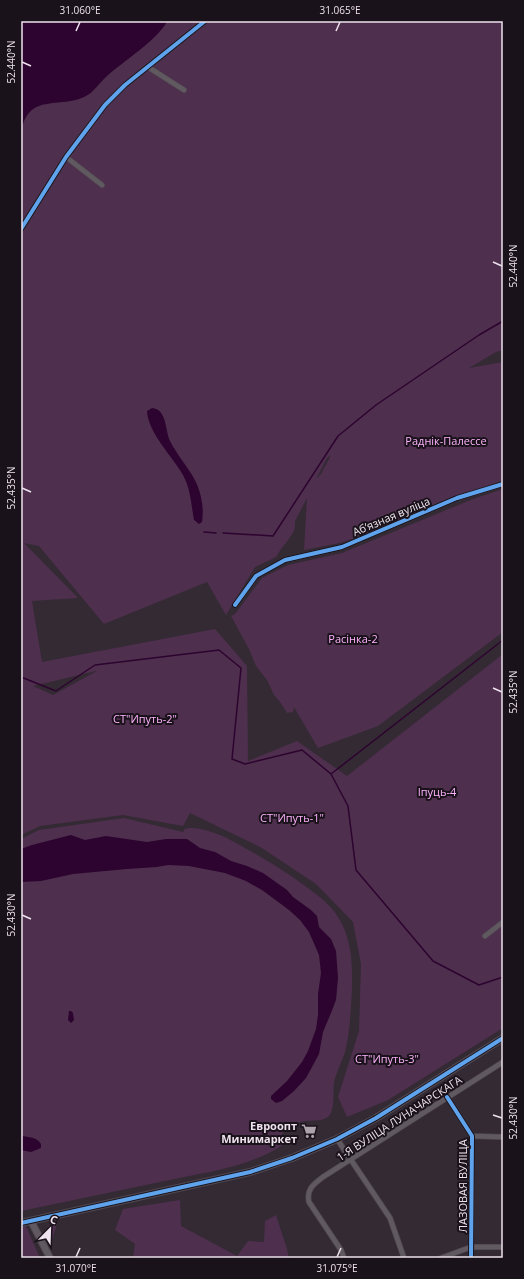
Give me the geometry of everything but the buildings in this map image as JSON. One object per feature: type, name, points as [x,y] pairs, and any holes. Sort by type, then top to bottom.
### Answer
[{"type":"street","points":[[21,229],[66,157],[105,105],[125,85],[205,21]]},
{"type":"street","points":[[148,67],[184,90]]},
{"type":"street","points":[[66,157],[102,185]]},
{"type":"street","name":"Абʼязная вуліца","points":[[235,606],[256,576],[285,560],[342,547],[457,498],[503,484]]},
{"type":"street","points":[[485,936],[503,922]]},
{"type":"street","points":[[21,1223],[250,1172],[292,1158],[337,1139],[376,1118],[503,1038]]},
{"type":"street","name":"1-Я ВУЛІЦА ЛУНАЧАРСКАГА","points":[[344,1258],[341,1250],[309,1202],[308,1193],[314,1184],[503,1062]]},
{"type":"street","name":"ЛАЗОВАЯ ВУЛІЦА","points":[[447,1098],[472,1136],[471,1258]]},
{"type":"street","points":[[472,1136],[503,1136]]},
{"type":"street","points":[[337,1139],[390,1218],[404,1258]]},
{"type":"street","points":[[31,1221],[50,1258]]},
{"type":"street","points":[[441,1258],[471,1247],[503,1247]]},
{"type":"green space","points":[[167,21],[503,21],[503,350],[496,352],[469,368],[503,362],[503,480],[344,542],[304,550],[307,498],[295,521],[294,531],[286,543],[276,557],[255,567],[226,615],[207,582],[104,624],[39,546],[24,543],[78,598],[32,601],[42,662],[215,629],[247,666],[248,761],[297,741],[347,776],[503,654],[503,1028],[388,1100],[347,1117],[338,1097],[359,1031],[361,964],[353,922],[316,884],[262,848],[190,813],[183,826],[123,815],[40,826],[21,835],[21,130],[26,118],[32,110],[39,105],[75,100],[88,94],[107,75],[165,25]],"holes":[[[331,455],[321,474],[316,479],[327,458]],[[96,671],[53,695],[33,686]]]},
{"type":"green space","name":"Расінка-2","points":[[503,489],[503,632],[378,726],[318,748],[294,707],[293,712],[287,713],[274,695],[267,680],[256,666],[249,649],[231,616],[235,614],[262,578],[288,565],[342,553],[473,499]]},
{"type":"green space","points":[[124,818],[183,832],[185,829],[194,828],[225,837],[292,876],[318,895],[333,910],[340,921],[349,944],[352,981],[351,1012],[348,1035],[345,1052],[334,1083],[331,1113],[326,1118],[300,1122],[289,1129],[284,1130],[281,1136],[284,1144],[271,1152],[242,1164],[21,1211],[21,839],[39,830]]},
{"type":"green space","points":[[180,1200],[181,1226],[237,1256],[248,1241],[264,1242],[265,1221],[276,1215],[289,1258],[133,1258],[135,1244],[115,1230],[123,1209]]},
{"type":"green space","points":[[57,1224],[52,1240],[47,1234],[48,1226]]},
{"type":"green space","points":[[26,1226],[40,1258],[21,1258],[21,1227]]},
{"type":"shaded area","points":[[21,21],[167,21],[163,28],[148,43],[113,71],[86,96],[76,100],[46,104],[37,107],[30,112],[24,121],[21,134]]},
{"type":"shaded area","points":[[152,408],[157,409],[163,416],[170,441],[197,485],[203,510],[202,522],[199,524],[194,520],[186,481],[179,468],[156,436],[148,419],[147,411]]},
{"type":"shaded area","points":[[71,835],[85,840],[106,836],[147,842],[166,839],[187,839],[200,848],[215,852],[231,861],[263,873],[287,890],[293,897],[317,916],[319,927],[331,939],[336,951],[338,978],[336,1000],[323,1032],[319,1054],[306,1078],[282,1101],[276,1103],[271,1099],[271,1096],[287,1081],[302,1062],[308,1051],[316,1029],[318,1015],[318,994],[321,973],[319,955],[309,932],[300,920],[262,890],[246,881],[225,873],[189,866],[168,865],[73,874],[41,881],[21,882],[21,849]]},
{"type":"shaded area","points":[[69,1011],[73,1013],[74,1020],[71,1023],[68,1020]]},
{"type":"shaded area","points":[[21,1136],[37,1140],[41,1144],[41,1148],[31,1152],[21,1150]]},
{"type":"waterway","points":[[223,533],[273,536],[338,436],[376,405],[479,335],[503,321]]},
{"type":"waterway","points":[[204,532],[216,533]]},
{"type":"waterway","points":[[331,774],[503,640]]},
{"type":"waterway","points":[[21,677],[56,691],[95,665],[219,650],[241,668],[232,759],[245,764],[302,750],[331,774],[348,806],[356,870],[433,961],[479,985],[503,977]]},
{"type":"cycle path","points":[[21,229],[66,157],[105,105],[125,85],[205,21]]},
{"type":"cycle path","points":[[235,605],[256,576],[285,560],[342,547],[457,498],[503,484]]},
{"type":"cycle path","points":[[21,1223],[250,1172],[292,1158],[337,1139],[376,1118],[503,1038]]},
{"type":"cycle path","points":[[447,1097],[472,1136],[471,1258]]},
{"type":"place","name":"Евроопт Минимаркет","points":[[309,1131]]},
{"type":"park label","name":"Раднік-Палессе","points":[[446,440]]},
{"type":"park label","name":"СТ\"Ипуть-2\"","points":[[145,718]]},
{"type":"park label","name":"Іпуць-4","points":[[437,791]]},
{"type":"park label","name":"СТ\"Ипуть-1\"","points":[[292,817]]},
{"type":"park label","name":"СТ\"Ипуть-3\"","points":[[387,1058]]}]
